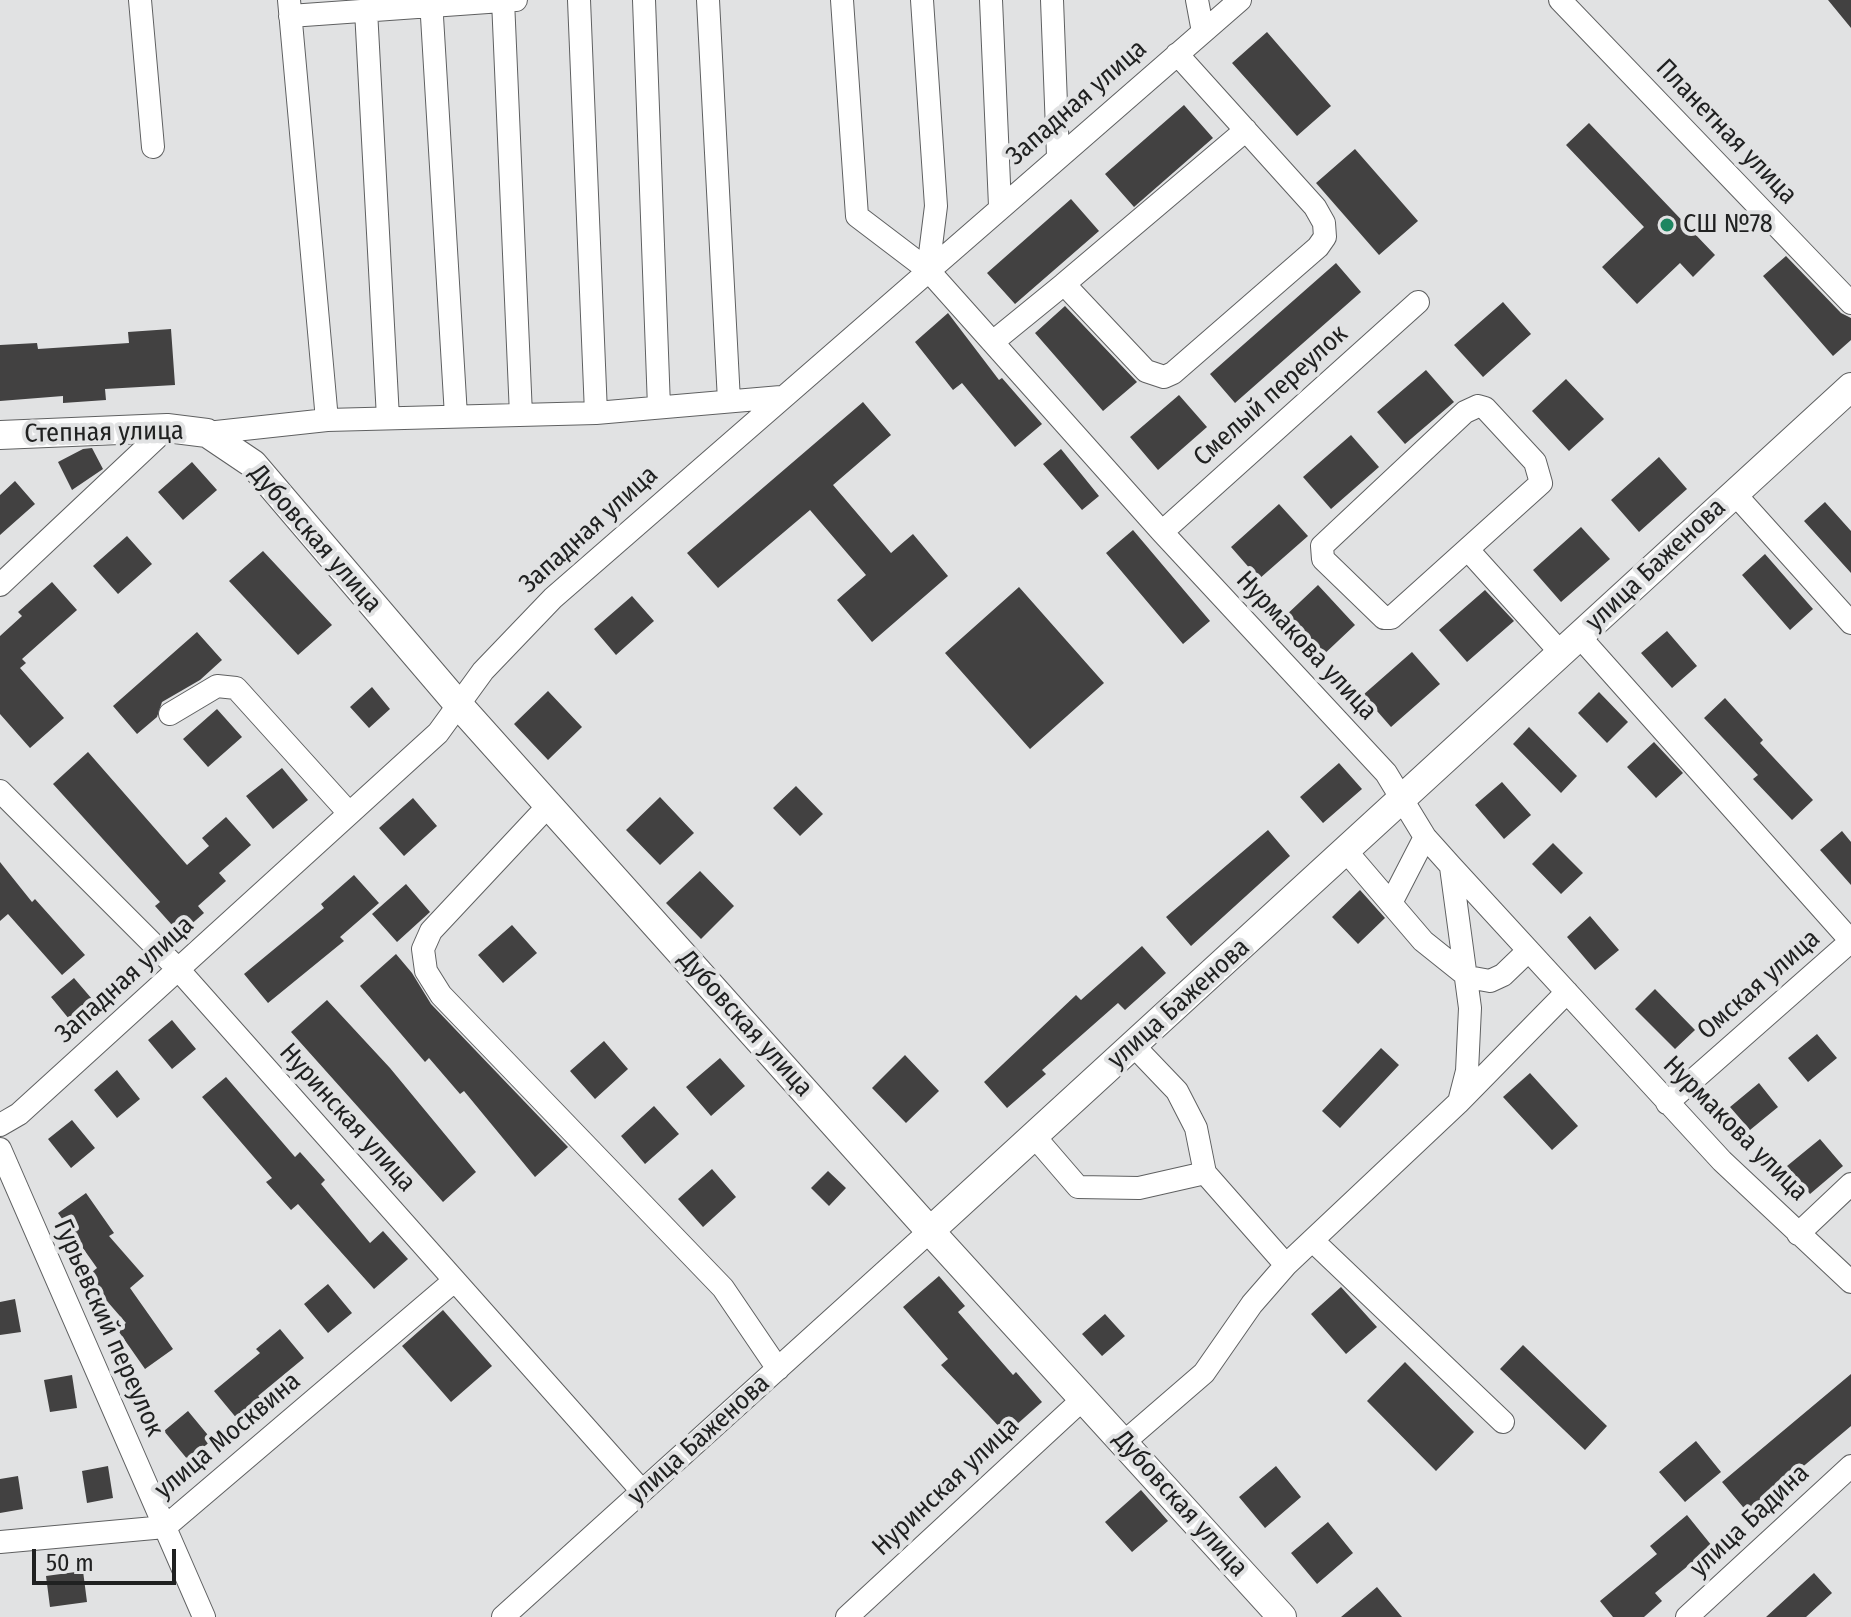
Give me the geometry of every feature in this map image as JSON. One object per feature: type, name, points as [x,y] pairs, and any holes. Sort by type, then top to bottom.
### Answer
[{"type":"main road","name":"улица Баженова","points":[[930,1231],[1851,387]]},
{"type":"main road","name":"Степная улица","points":[[0,435],[167,428],[207,433]]},
{"type":"main road","name":"Дубовская улица","points":[[207,433],[253,464],[457,703],[930,1231],[1282,1617]]},
{"type":"street","points":[[140,0],[153,147]]},
{"type":"street","points":[[503,0],[521,415]]},
{"type":"street","points":[[327,420],[290,8],[366,10],[431,3],[516,0]]},
{"type":"street","points":[[579,0],[596,413]]},
{"type":"street","points":[[644,0],[659,407]]},
{"type":"street","points":[[708,0],[729,401]]},
{"type":"street","name":"Нурмакова улица","points":[[842,0],[857,216],[928,270],[1162,532],[1386,773],[1425,837],[1528,951],[1667,1103],[1798,1234],[1851,1282]]},
{"type":"street","points":[[922,0],[936,206],[928,270]]},
{"type":"street","points":[[991,0],[1000,206]]},
{"type":"street","points":[[1052,0],[1058,156]]},
{"type":"street","points":[[1197,0],[1203,32]]},
{"type":"street","name":"Западная улица","points":[[0,1125],[19,1114],[438,733],[483,671],[553,598],[1240,0]]},
{"type":"street","name":"Планетная улица","points":[[1560,0],[1851,303]]},
{"type":"street","points":[[431,3],[456,416]]},
{"type":"street","points":[[366,10],[388,418]]},
{"type":"street","points":[[1064,284],[1146,371],[1154,376],[1173,373],[1318,247],[1325,237],[1324,223],[1315,207],[1177,54]]},
{"type":"street","points":[[994,341],[1246,130]]},
{"type":"street","name":"Смелый переулок","points":[[1162,532],[1418,302]]},
{"type":"street","points":[[207,433],[327,420],[596,413],[781,397]]},
{"type":"street","points":[[1478,406],[1485,408],[1535,462],[1541,483],[1469,551],[1387,619],[1323,559],[1321,552],[1322,546],[1454,422],[1478,406]]},
{"type":"street","points":[[0,585],[167,428]]},
{"type":"street","points":[[1734,493],[1851,623]]},
{"type":"street","points":[[1469,551],[1570,645],[1851,941]]},
{"type":"street","points":[[170,714],[217,686],[236,688],[349,813]]},
{"type":"street","name":"Нуринская улица","points":[[0,791],[177,968],[642,1491]]},
{"type":"street","points":[[549,805],[431,931],[423,949],[426,971],[441,995],[723,1288],[778,1369]]},
{"type":"street","points":[[1391,903],[1425,837]]},
{"type":"street","points":[[1346,851],[1423,941],[1468,977],[1490,981],[1503,975],[1528,951]]},
{"type":"street","points":[[1451,866],[1468,977],[1471,1036],[1458,1103]]},
{"type":"street","name":"Омская улица","points":[[1667,1103],[1851,941]]},
{"type":"street","points":[[1123,1443],[1204,1373],[1252,1304],[1286,1265],[1458,1103],[1567,992]]},
{"type":"street","points":[[1133,1045],[1177,1091],[1196,1128],[1205,1173],[1286,1265]]},
{"type":"street","points":[[1034,1136],[1078,1187],[1139,1188],[1205,1173]]},
{"type":"street","name":"Гурьевский переулок","points":[[0,1149],[204,1617]]},
{"type":"street","points":[[1798,1234],[1851,1184]]},
{"type":"street","name":"улица Баженова","points":[[503,1617],[930,1231]]},
{"type":"street","points":[[1313,1241],[1503,1422]]},
{"type":"street","name":"улица Москвина","points":[[0,1542],[165,1527],[454,1281]]},
{"type":"street","name":"Нуринская улица","points":[[847,1617],[1083,1399]]},
{"type":"street","name":"улица Бадина","points":[[1687,1617],[1851,1466]]},
{"type":"building","points":[[1828,0],[1851,0],[1851,28]]},
{"type":"building","points":[[1267,32],[1331,106],[1297,136],[1232,63]]},
{"type":"building","points":[[1184,105],[1213,138],[1134,207],[1105,174]]},
{"type":"building","points":[[1589,123],[1715,255],[1693,277],[1680,263],[1637,304],[1602,267],[1644,227],[1566,145]]},
{"type":"building","points":[[1355,149],[1418,221],[1379,255],[1316,183]]},
{"type":"building","points":[[1071,199],[1099,231],[1015,304],[987,273]]},
{"type":"building","points":[[1786,256],[1841,313],[1851,318],[1851,340],[1833,356],[1763,276]]},
{"type":"building","points":[[1336,263],[1361,292],[1235,403],[1210,374]]},
{"type":"building","points":[[1503,302],[1531,334],[1483,377],[1454,345]]},
{"type":"building","points":[[1065,306],[1137,382],[1103,411],[1035,333]]},
{"type":"building","points":[[948,313],[999,380],[1002,378],[1042,424],[1015,447],[962,383],[953,390],[915,342]]},
{"type":"building","points":[[171,329],[175,385],[105,389],[106,400],[63,403],[63,396],[0,401],[0,345],[37,343],[38,349],[129,343],[128,332]]},
{"type":"building","points":[[1426,370],[1454,402],[1405,444],[1377,412]]},
{"type":"building","points":[[1566,379],[1604,419],[1569,451],[1532,411]]},
{"type":"building","points":[[1179,395],[1207,427],[1158,470],[1130,437]]},
{"type":"building","points":[[863,402],[891,435],[833,485],[891,553],[913,534],[948,576],[872,642],[837,600],[866,575],[810,510],[718,588],[687,553]]},
{"type":"building","points":[[1351,435],[1379,467],[1331,509],[1303,477]]},
{"type":"building","points":[[92,448],[103,469],[72,490],[58,462],[83,449]]},
{"type":"building","points":[[1061,449],[1099,496],[1082,510],[1043,464]]},
{"type":"building","points":[[1659,457],[1687,489],[1639,532],[1611,500]]},
{"type":"building","points":[[192,462],[217,490],[183,520],[158,492]]},
{"type":"building","points":[[15,481],[35,504],[0,535],[0,495]]},
{"type":"building","points":[[1825,502],[1851,531],[1851,573],[1804,521]]},
{"type":"building","points":[[1279,504],[1308,536],[1259,579],[1231,547]]},
{"type":"building","points":[[1581,527],[1610,559],[1561,602],[1533,570]]},
{"type":"building","points":[[1133,530],[1210,621],[1183,644],[1106,553]]},
{"type":"building","points":[[127,536],[152,564],[118,594],[93,566]]},
{"type":"building","points":[[263,551],[332,625],[298,655],[229,581]]},
{"type":"building","points":[[1765,554],[1813,609],[1790,630],[1742,575]]},
{"type":"building","points":[[52,582],[77,610],[22,659],[26,663],[20,668],[64,718],[30,748],[0,714],[0,636],[22,616],[18,612]]},
{"type":"building","points":[[1318,585],[1355,625],[1320,658],[1283,618]]},
{"type":"building","points":[[1019,587],[1104,683],[1030,749],[945,653]]},
{"type":"building","points":[[1485,590],[1514,621],[1467,662],[1439,630]]},
{"type":"building","points":[[632,596],[654,621],[616,655],[594,629]]},
{"type":"building","points":[[1667,631],[1697,666],[1672,688],[1641,653]]},
{"type":"building","points":[[197,632],[222,660],[200,680],[162,702],[157,717],[137,734],[113,706]]},
{"type":"building","points":[[1412,652],[1440,684],[1391,727],[1363,695]]},
{"type":"building","points":[[372,687],[390,709],[369,728],[350,707]]},
{"type":"building","points":[[548,691],[582,727],[548,760],[514,724]]},
{"type":"building","points":[[1599,692],[1628,722],[1607,743],[1578,713]]},
{"type":"building","points":[[1725,698],[1763,740],[1760,743],[1813,800],[1792,820],[1753,779],[1758,775],[1704,718]]},
{"type":"building","points":[[217,709],[242,737],[208,767],[183,739]]},
{"type":"building","points":[[1529,727],[1577,776],[1561,793],[1513,744]]},
{"type":"building","points":[[1654,742],[1683,773],[1656,798],[1627,767]]},
{"type":"building","points":[[88,752],[187,865],[209,846],[202,838],[226,817],[251,845],[219,873],[226,881],[198,906],[204,913],[180,934],[155,906],[160,902],[53,784]]},
{"type":"building","points":[[1339,763],[1362,789],[1323,823],[1300,797]]},
{"type":"building","points":[[282,768],[308,800],[273,829],[246,796]]},
{"type":"building","points":[[1502,782],[1531,815],[1504,839],[1475,805]]},
{"type":"building","points":[[796,786],[823,814],[800,836],[773,808]]},
{"type":"building","points":[[660,797],[694,833],[660,865],[626,830]]},
{"type":"building","points":[[413,798],[437,826],[404,856],[379,828]]},
{"type":"building","points":[[1268,830],[1290,856],[1191,946],[1166,917]]},
{"type":"building","points":[[1842,831],[1851,842],[1851,885],[1820,850]]},
{"type":"building","points":[[1553,843],[1583,873],[1561,894],[1532,864]]},
{"type":"building","points":[[0,862],[32,902],[35,899],[85,955],[62,975],[8,914],[0,921]]},
{"type":"building","points":[[700,871],[734,906],[701,939],[666,903]]},
{"type":"building","points":[[354,875],[379,903],[340,937],[344,941],[268,1003],[244,974],[324,908],[321,904]]},
{"type":"building","points":[[406,884],[430,912],[397,942],[372,914]]},
{"type":"building","points":[[1360,890],[1385,918],[1358,944],[1332,917]]},
{"type":"building","points":[[1590,916],[1619,950],[1595,970],[1567,937]]},
{"type":"building","points":[[512,925],[537,953],[503,983],[478,955]]},
{"type":"building","points":[[1142,946],[1166,973],[1125,1010],[1118,1003],[1042,1070],[1046,1074],[1007,1108],[984,1082],[1076,995],[1081,1000]]},
{"type":"building","points":[[396,954],[431,1004],[568,1147],[535,1177],[464,1091],[460,1094],[429,1058],[425,1062],[360,986]]},
{"type":"building","points":[[74,978],[98,1006],[74,1025],[51,997]]},
{"type":"building","points":[[1655,989],[1695,1030],[1675,1049],[1635,1009]]},
{"type":"building","points":[[327,1000],[390,1068],[476,1172],[443,1202],[291,1032]]},
{"type":"building","points":[[172,1020],[196,1049],[172,1069],[148,1040]]},
{"type":"building","points":[[1817,1034],[1837,1058],[1808,1082],[1788,1058]]},
{"type":"building","points":[[604,1041],[628,1069],[595,1099],[570,1071]]},
{"type":"building","points":[[1381,1048],[1399,1065],[1340,1128],[1322,1111]]},
{"type":"building","points":[[905,1055],[939,1091],[906,1123],[872,1088]]},
{"type":"building","points":[[720,1058],[745,1086],[711,1116],[686,1087]]},
{"type":"building","points":[[117,1070],[140,1099],[117,1118],[94,1090]]},
{"type":"building","points":[[1530,1073],[1578,1126],[1552,1150],[1503,1097]]},
{"type":"building","points":[[226,1077],[295,1157],[300,1152],[325,1180],[321,1184],[370,1243],[383,1231],[408,1259],[374,1289],[298,1204],[291,1210],[266,1182],[272,1178],[202,1097]]},
{"type":"building","points":[[1759,1083],[1778,1107],[1750,1130],[1730,1107]]},
{"type":"building","points":[[654,1106],[679,1134],[645,1164],[621,1136]]},
{"type":"building","points":[[72,1120],[95,1148],[71,1168],[48,1139]]},
{"type":"building","points":[[1820,1139],[1843,1166],[1810,1194],[1787,1166]]},
{"type":"building","points":[[712,1169],[736,1197],[703,1227],[678,1199]]},
{"type":"building","points":[[828,1171],[846,1188],[829,1206],[811,1188]]},
{"type":"building","points":[[86,1193],[114,1233],[109,1236],[144,1276],[130,1288],[173,1349],[145,1369],[117,1329],[126,1323],[86,1277],[97,1268],[58,1213]]},
{"type":"building","points":[[939,1276],[965,1306],[958,1312],[1013,1375],[1016,1372],[1042,1402],[1006,1434],[941,1365],[948,1359],[903,1307]]},
{"type":"building","points":[[328,1284],[352,1313],[328,1333],[304,1304]]},
{"type":"building","points":[[1341,1287],[1377,1327],[1346,1354],[1311,1314]]},
{"type":"building","points":[[15,1299],[21,1332],[0,1335],[0,1302]]},
{"type":"building","points":[[443,1310],[492,1366],[451,1402],[402,1346]]},
{"type":"building","points":[[1105,1314],[1125,1336],[1102,1356],[1082,1334]]},
{"type":"building","points":[[280,1329],[304,1358],[258,1396],[262,1400],[238,1420],[214,1391],[260,1353],[256,1349]]},
{"type":"building","points":[[1523,1345],[1607,1426],[1585,1450],[1500,1369]]},
{"type":"building","points":[[1405,1362],[1474,1432],[1436,1471],[1367,1401]]},
{"type":"building","points":[[1851,1374],[1851,1426],[1748,1513],[1722,1482]]},
{"type":"building","points":[[72,1375],[77,1408],[50,1412],[44,1380]]},
{"type":"building","points":[[188,1411],[212,1440],[188,1460],[164,1431]]},
{"type":"building","points":[[1696,1441],[1721,1472],[1685,1502],[1659,1472]]},
{"type":"building","points":[[108,1466],[113,1498],[87,1503],[82,1471]]},
{"type":"building","points":[[1276,1466],[1301,1497],[1265,1528],[1239,1497]]},
{"type":"building","points":[[18,1476],[23,1509],[0,1513],[0,1479]]},
{"type":"building","points":[[1141,1490],[1168,1521],[1132,1552],[1105,1522]]},
{"type":"building","points":[[1687,1515],[1712,1546],[1655,1593],[1662,1601],[1644,1617],[1613,1617],[1600,1601],[1657,1554],[1650,1546]]},
{"type":"building","points":[[1328,1522],[1353,1553],[1317,1584],[1291,1553]]},
{"type":"building","points":[[83,1571],[87,1602],[50,1607],[46,1576]]},
{"type":"building","points":[[1814,1573],[1832,1593],[1806,1617],[1766,1617]]},
{"type":"building","points":[[1377,1587],[1402,1617],[1341,1617]]},
{"type":"place","name":"СШ №78","points":[[1667,225]]}]
